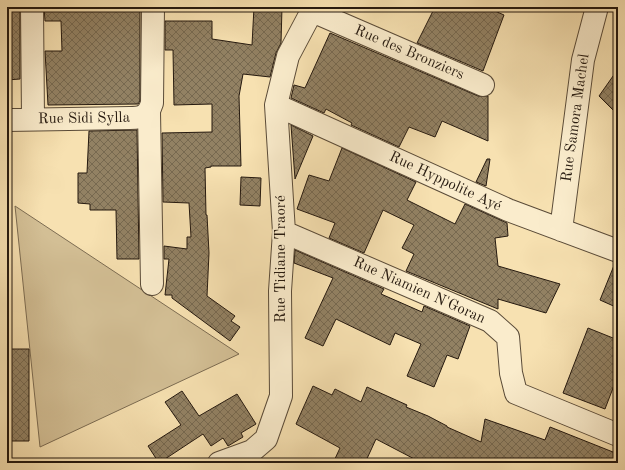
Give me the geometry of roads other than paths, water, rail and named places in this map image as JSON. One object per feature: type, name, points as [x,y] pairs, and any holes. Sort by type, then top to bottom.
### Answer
[{"type":"street","points":[[32,7],[33,119]]},
{"type":"street","name":"Rue Sidi Sylla","points":[[7,120],[138,118],[144,116],[149,112],[153,85],[152,7]]},
{"type":"street","name":"Rue Samora Machel","points":[[561,230],[583,60],[597,7]]},
{"type":"street","name":"Rue des Bronziers","points":[[313,9],[483,85]]},
{"type":"street","name":"Rue Tidiane Traoré","points":[[219,463],[252,451],[266,439],[281,396],[280,291],[284,232],[276,105],[288,56],[313,9]]},
{"type":"street","name":"Rue Hyppolite Ayé","points":[[276,105],[508,210],[618,251]]},
{"type":"street","points":[[149,112],[152,284]]},
{"type":"street","name":"Rue Niamien N'Goran","points":[[284,232],[490,321],[508,337],[511,373],[516,393],[618,435]]}]
